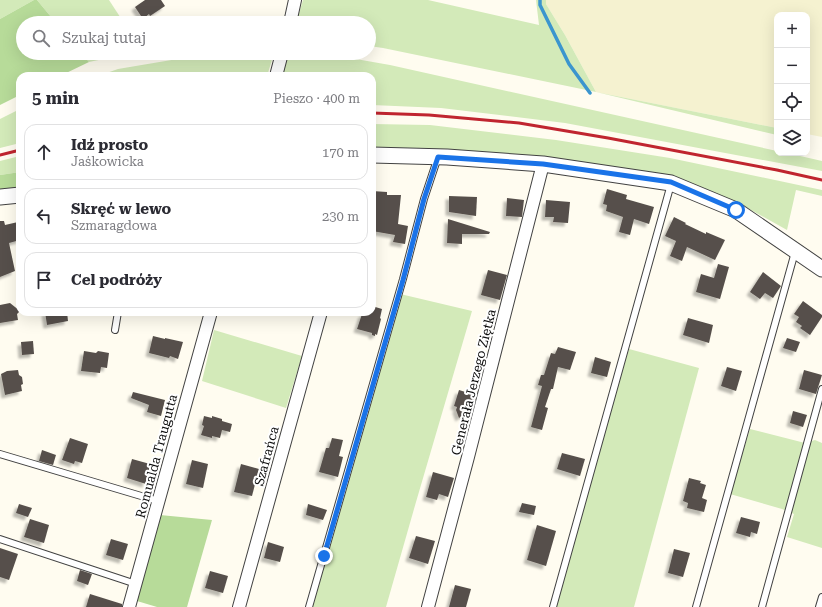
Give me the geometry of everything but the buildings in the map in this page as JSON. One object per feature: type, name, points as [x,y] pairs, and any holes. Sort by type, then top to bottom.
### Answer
[{"type":"street","points":[[292,16],[295,0]]},
{"type":"street","points":[[277,72],[280,60]]},
{"type":"street","points":[[376,155],[438,157],[543,164],[671,182],[736,210],[822,269]]},
{"type":"street","name":"Generała Jerzego Ziętka","points":[[428,607],[543,164]]},
{"type":"street","points":[[0,198],[16,196]]},
{"type":"street","name":"Romualda Traugutta","points":[[129,607],[210,316]]},
{"type":"street","name":"Szafrańca","points":[[239,607],[320,316]]},
{"type":"lane","points":[[309,607],[403,280],[424,199],[438,157]]},
{"type":"lane","points":[[553,607],[671,182]]},
{"type":"lane","points":[[696,607],[795,250]]},
{"type":"lane","points":[[115,330],[117,316]]},
{"type":"lane","points":[[762,607],[822,389]]},
{"type":"lane","points":[[0,454],[158,501]]},
{"type":"lane","points":[[0,539],[136,584]]},
{"type":"lane","points":[[819,607],[822,597]]},
{"type":"shaded area","points":[[546,0],[822,0],[822,137],[810,135],[810,12],[774,12],[774,127],[596,92],[565,35],[546,4]]},
{"type":"green space","points":[[0,0],[34,0],[0,19]]},
{"type":"green space","points":[[34,0],[37,0],[50,16],[16,16],[16,60],[87,60],[89,62],[68,72],[16,72],[16,97],[0,105],[0,19]]},
{"type":"green space","points":[[37,0],[109,0],[119,16],[50,16]]},
{"type":"green space","points":[[303,0],[428,0],[539,25],[536,0],[546,0],[546,4],[565,35],[596,92],[376,47],[376,16],[298,16]]},
{"type":"green space","points":[[87,60],[99,60],[89,62]]},
{"type":"green space","points":[[171,60],[272,60],[268,72],[109,72],[118,69]]},
{"type":"green space","points":[[286,60],[362,60],[390,65],[774,150],[774,156],[800,156],[822,161],[822,171],[565,123],[441,108],[376,105],[376,72],[282,72]]},
{"type":"green space","points":[[596,92],[774,127],[774,134]]},
{"type":"green space","points":[[16,111],[16,144],[0,148],[0,119]]},
{"type":"green space","points":[[376,124],[430,125],[556,140],[670,158],[822,190],[822,196],[796,190],[787,230],[742,205],[546,158],[396,148],[376,150]]},
{"type":"green space","points":[[16,157],[16,173],[0,175],[0,161]]},
{"type":"green space","points":[[16,173],[16,191],[0,193],[0,175]]},
{"type":"green space","points":[[396,293],[472,311],[386,607],[306,607]]},
{"type":"green space","points":[[214,330],[302,356],[286,408],[202,381]]},
{"type":"green space","points":[[629,349],[699,368],[634,607],[552,607]]},
{"type":"green space","points":[[750,429],[805,443],[815,440],[822,443],[822,548],[787,537],[794,514],[730,494]]},
{"type":"green space","points":[[160,515],[212,520],[187,607],[157,607],[137,601]]},
{"type":"waterway","points":[[540,0],[540,5],[569,64],[590,93]]},
{"type":"railway","points":[[376,113],[429,115],[519,123],[608,138],[822,180]]},
{"type":"railway","points":[[0,155],[16,151]]},
{"type":"route","points":[[324,556],[403,280],[424,199],[438,157],[543,164],[671,182],[736,210]]}]
